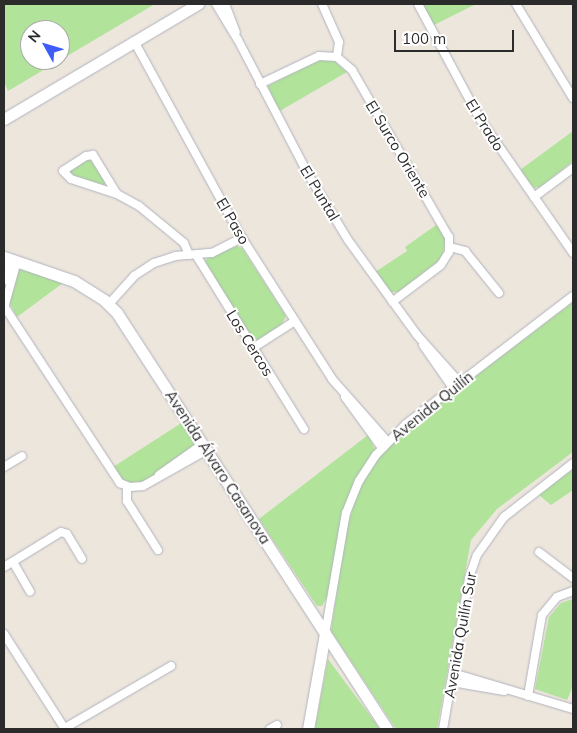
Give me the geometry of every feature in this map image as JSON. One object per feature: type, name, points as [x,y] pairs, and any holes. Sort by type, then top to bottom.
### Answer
[{"type":"street","points":[[4,119],[198,4]]},
{"type":"street","name":"El Puntal","points":[[216,4],[238,40],[318,191],[392,302],[456,386]]},
{"type":"street","name":"El Puntal","points":[[225,4],[238,40]]},
{"type":"street","points":[[260,84],[315,57],[337,57],[339,42],[322,4]]},
{"type":"street","name":"El Prado","points":[[418,4],[472,105],[534,198],[566,239],[573,253]]},
{"type":"street","points":[[516,4],[573,98]]},
{"type":"street","name":"El Paso","points":[[134,41],[242,238],[344,393],[384,445]]},
{"type":"street","name":"El Surco Oriente","points":[[337,57],[349,67],[399,154],[443,223],[450,247]]},
{"type":"street","name":"Los Cercos","points":[[117,194],[94,155],[86,156],[63,170],[71,179],[117,194],[168,227],[184,243],[304,430]]},
{"type":"street","points":[[534,198],[573,168]]},
{"type":"street","points":[[109,304],[147,267],[168,258],[218,251],[242,238]]},
{"type":"street","name":"El Prado","points":[[566,239],[573,245]]},
{"type":"street","points":[[392,302],[441,265],[450,247],[465,251],[499,293]]},
{"type":"street","points":[[4,282],[11,259]]},
{"type":"street","points":[[11,259],[4,307],[113,477],[127,487],[139,487],[205,447]]},
{"type":"street","name":"Avenida Álvaro Casanova","points":[[11,259],[74,282],[109,304],[127,326],[388,729]]},
{"type":"street","name":"Avenida Quilín","points":[[308,729],[346,513],[359,481],[384,445],[456,386],[573,296]]},
{"type":"street","points":[[253,348],[295,321]]},
{"type":"street","points":[[4,467],[22,456]]},
{"type":"street","name":"Avenida Quilín Sur","points":[[443,729],[471,571],[483,542],[509,512],[572,465]]},
{"type":"street","points":[[127,487],[127,501],[158,550]]},
{"type":"street","points":[[4,567],[61,532],[69,538],[82,559]]},
{"type":"street","points":[[528,696],[542,615],[550,602],[571,592],[571,576],[540,552]]},
{"type":"street","points":[[13,562],[30,591]]},
{"type":"street","points":[[4,634],[65,729],[171,666]]},
{"type":"street","points":[[453,674],[573,709]]},
{"type":"street","points":[[452,682],[513,692]]},
{"type":"green space","points":[[4,4],[155,4],[70,54],[70,20],[20,20],[20,70],[43,70],[8,91],[4,82]]},
{"type":"green space","points":[[423,4],[476,4],[432,26]]},
{"type":"green space","points":[[318,60],[334,61],[347,72],[278,112],[268,86]]},
{"type":"green space","points":[[573,131],[573,161],[540,187],[534,188],[520,170]]},
{"type":"green space","points":[[87,160],[93,160],[106,180],[104,185],[74,177],[68,172]]},
{"type":"green space","points":[[439,223],[446,239],[442,258],[399,292],[389,292],[375,272],[407,251],[405,247]]},
{"type":"green space","points":[[237,246],[242,248],[286,316],[282,324],[258,340],[252,338],[205,263],[206,259]]},
{"type":"green space","points":[[22,269],[63,283],[17,317],[9,302],[17,270]]},
{"type":"green space","points":[[573,302],[573,452],[497,509],[471,540],[437,729],[396,729],[331,631],[346,532],[356,496],[374,463],[402,432]]},
{"type":"green space","points":[[183,422],[197,445],[142,484],[134,485],[120,478],[113,467]]},
{"type":"green space","points":[[368,435],[375,449],[344,511],[327,597],[322,606],[317,606],[259,519]]},
{"type":"green space","points":[[573,469],[573,490],[551,505],[539,495]]},
{"type":"green space","points":[[573,599],[573,686],[567,700],[535,689],[549,617],[561,603]]},
{"type":"green space","points":[[328,659],[380,729],[315,729]]}]
